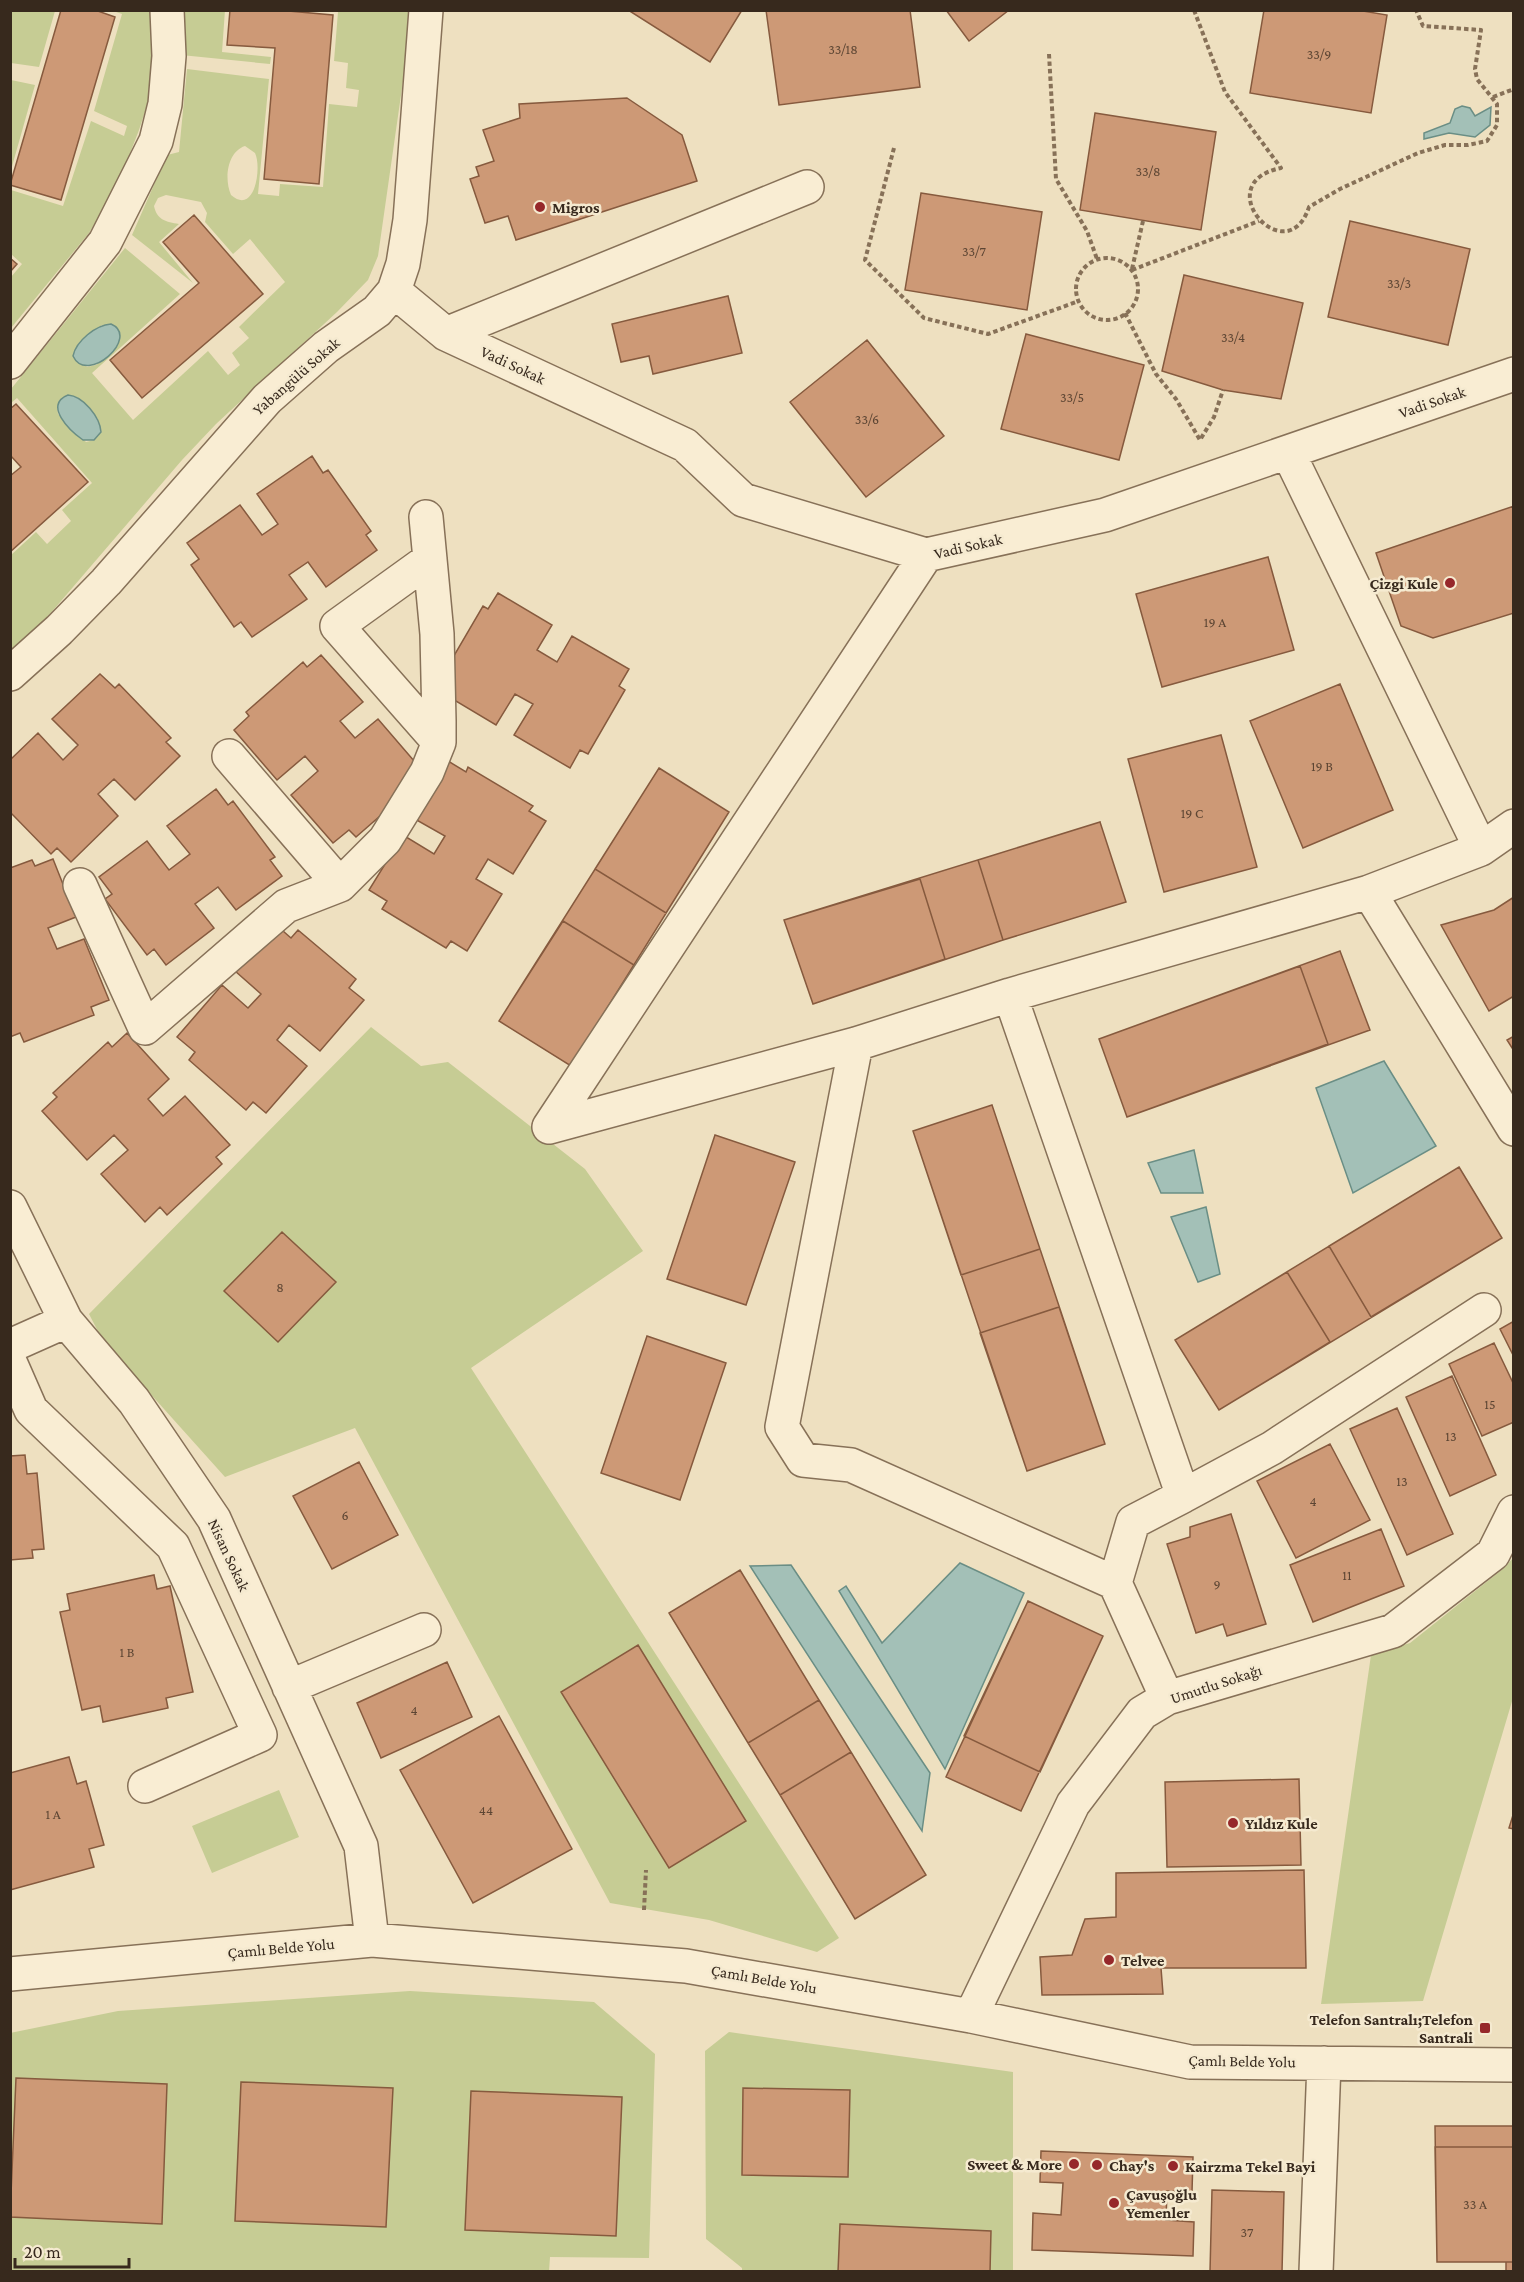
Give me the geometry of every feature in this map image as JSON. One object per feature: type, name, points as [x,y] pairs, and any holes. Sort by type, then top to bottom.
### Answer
[{"type":"street","points":[[10,362],[105,242],[156,141],[165,104],[169,56],[167,10]]},
{"type":"street","name":"Yabangülü Sokak","points":[[10,674],[59,630],[106,582],[267,399],[326,347],[377,311],[394,291],[403,264],[410,220],[426,10]]},
{"type":"street","points":[[446,334],[807,187]]},
{"type":"street","name":"Vadi Sokak","points":[[394,291],[446,334],[685,445],[743,500],[926,555],[1105,515],[1514,374]]},
{"type":"street","points":[[1288,452],[1481,849]]},
{"type":"street","points":[[80,885],[145,1028],[286,906],[340,885],[385,840],[427,772],[439,742],[437,634],[426,517]]},
{"type":"street","points":[[926,555],[549,1127],[856,1044],[1010,995],[1369,892],[1481,849],[1514,826]]},
{"type":"street","points":[[430,559],[337,626],[439,742]]},
{"type":"street","points":[[229,756],[340,885]]},
{"type":"street","points":[[1369,892],[1514,1129]]},
{"type":"street","points":[[1010,995],[1183,1496]]},
{"type":"street","points":[[856,1044],[783,1427],[803,1460],[851,1466],[1115,1583]]},
{"type":"street","name":"Nisan Sokak","points":[[10,1207],[66,1321],[134,1401],[214,1520],[361,1846],[372,1940]]},
{"type":"street","points":[[1167,1698],[1115,1583],[1133,1522],[1272,1448],[1484,1310]]},
{"type":"street","points":[[10,1346],[66,1321]]},
{"type":"street","points":[[10,1362],[31,1410],[173,1546],[260,1735],[145,1786]]},
{"type":"street","name":"Umutlu Sokağı","points":[[971,2016],[1073,1803],[1142,1713],[1167,1698],[1393,1631],[1492,1554],[1513,1514]]},
{"type":"street","points":[[290,1687],[424,1630]]},
{"type":"street","name":"Çamlı Belde Yolu","points":[[10,1974],[372,1940],[686,1966],[971,2016],[1190,2061],[1514,2065]]},
{"type":"street","points":[[1316,2271],[1324,2063]]},
{"type":"path","points":[[1194,10],[1225,92],[1281,168],[1262,175],[1255,182],[1250,202],[1259,221],[1276,230],[1286,230],[1296,226],[1305,218],[1309,207],[1316,202],[1418,153],[1445,145],[1468,145],[1487,141],[1497,125],[1497,104],[1477,79],[1475,69],[1481,30],[1423,26],[1416,10]]},
{"type":"path","points":[[1049,54],[1056,179],[1087,231],[1097,259]]},
{"type":"path","points":[[1492,97],[1514,89]]},
{"type":"path","points":[[894,148],[866,260],[924,318],[988,334],[1079,301]]},
{"type":"path","points":[[1132,270],[1143,221]]},
{"type":"path","points":[[1132,270],[1259,221]]},
{"type":"path","points":[[1108,257],[1118,259],[1132,270],[1138,291],[1136,301],[1125,313],[1112,319],[1102,319],[1092,316],[1079,301],[1076,291],[1081,272],[1097,259],[1108,257]]},
{"type":"path","points":[[1125,313],[1156,374],[1176,399],[1200,440],[1214,417],[1223,390]]},
{"type":"path","points":[[644,1910],[646,1870]]},
{"type":"green space","points":[[225,10],[222,52],[271,57],[270,64],[181,55],[184,11]]},
{"type":"green space","points":[[10,11],[55,11],[39,67],[11,63]]},
{"type":"green space","points":[[113,11],[151,11],[152,80],[149,99],[117,187],[89,233],[11,328],[11,277],[22,264],[11,254],[11,190],[63,206],[91,121],[124,136],[127,126],[94,111],[122,14]]},
{"type":"green space","points":[[317,11],[410,11],[407,53],[378,256],[368,280],[337,312],[216,424],[182,460],[43,622],[11,650],[11,555],[36,532],[47,544],[71,521],[62,510],[92,483],[17,398],[11,403],[11,389],[125,248],[180,294],[92,373],[133,420],[208,351],[228,375],[240,365],[232,353],[249,338],[239,327],[285,282],[250,239],[233,254],[205,222],[207,213],[201,202],[166,195],[158,198],[154,206],[157,214],[166,221],[179,224],[159,242],[193,283],[132,235],[167,155],[179,152],[187,69],[269,79],[258,194],[279,196],[280,184],[323,187],[329,104],[357,107],[359,90],[346,88],[348,63],[334,61],[338,12]],"holes":[[[245,146],[255,153],[257,178],[251,195],[239,200],[231,195],[228,174],[234,154]],[[102,325],[116,348],[96,365],[87,367],[74,352],[78,344]],[[77,397],[98,419],[99,435],[94,440],[86,442],[58,414],[57,406]]]},
{"type":"green space","points":[[10,80],[35,85],[11,170]]},
{"type":"green space","points":[[371,1027],[421,1066],[448,1062],[585,1169],[643,1251],[471,1368],[839,1938],[817,1952],[709,1920],[610,1903],[355,1428],[225,1477],[103,1341],[89,1314]]},
{"type":"green space","points":[[1513,1558],[1513,1698],[1423,2001],[1321,2004],[1371,1655],[1410,1643],[1504,1568]]},
{"type":"green space","points":[[279,1790],[299,1837],[212,1873],[192,1826]]},
{"type":"green space","points":[[410,1991],[594,2002],[655,2054],[649,2258],[550,2257],[549,2272],[11,2271],[10,2033],[118,2011]]},
{"type":"green space","points":[[729,2032],[1013,2072],[1013,2271],[742,2271],[742,2268],[706,2239],[705,2051]]},
{"type":"water","points":[[1462,106],[1470,108],[1475,116],[1491,107],[1490,125],[1475,137],[1449,133],[1424,139],[1424,133],[1450,123],[1455,109]]},
{"type":"water","points":[[111,324],[119,330],[120,339],[116,348],[99,362],[89,365],[80,364],[73,356],[78,345],[99,327]]},
{"type":"water","points":[[68,395],[85,403],[98,420],[101,432],[94,440],[83,440],[61,418],[58,405],[61,399]]},
{"type":"water","points":[[1384,1061],[1436,1146],[1353,1193],[1316,1088]]},
{"type":"water","points":[[1194,1150],[1203,1193],[1161,1193],[1148,1163]]},
{"type":"water","points":[[1206,1207],[1220,1274],[1198,1282],[1171,1217]]},
{"type":"water","points":[[960,1563],[1024,1593],[945,1769],[839,1591],[846,1586],[882,1643]]},
{"type":"water","points":[[791,1565],[930,1773],[922,1831],[750,1566]]},
{"type":"building","points":[[61,10],[95,10],[115,17],[61,200],[10,185]]},
{"type":"building","points":[[230,10],[277,10],[333,15],[319,184],[264,179],[275,48],[227,45]]},
{"type":"building","points":[[628,10],[742,10],[710,62]]},
{"type":"building","points":[[766,10],[910,10],[920,87],[779,105]]},
{"type":"building","points":[[946,10],[1009,10],[969,41]]},
{"type":"building","points":[[1264,10],[1357,10],[1387,15],[1371,113],[1250,93]]},
{"type":"building","points":[[627,98],[682,135],[697,181],[516,240],[508,216],[485,223],[470,179],[479,176],[476,167],[494,161],[483,130],[520,118],[519,104]]},
{"type":"building","points":[[1095,113],[1216,132],[1201,230],[1080,210]]},
{"type":"building","points":[[921,193],[1042,212],[1027,310],[905,290]]},
{"type":"building","points":[[194,215],[263,294],[142,398],[110,360],[199,283],[163,242]]},
{"type":"building","points":[[1350,221],[1470,249],[1448,345],[1328,317]]},
{"type":"building","points":[[10,258],[17,264],[10,272]]},
{"type":"building","points":[[1184,275],[1303,303],[1281,399],[1223,390],[1162,371]]},
{"type":"building","points":[[728,296],[742,353],[653,374],[649,356],[621,362],[612,324]]},
{"type":"building","points":[[1026,334],[1144,365],[1119,460],[1001,429]]},
{"type":"building","points":[[867,340],[944,436],[866,497],[790,402]]},
{"type":"building","points":[[16,404],[88,482],[10,552],[10,476],[21,467],[10,455],[10,409]]},
{"type":"building","points":[[312,456],[323,473],[328,470],[371,531],[366,535],[377,550],[326,587],[308,562],[289,575],[307,599],[252,637],[241,622],[234,627],[191,565],[199,559],[187,543],[240,505],[262,535],[278,524],[257,494]]},
{"type":"building","name":"Çizgi Kule","points":[[1514,506],[1514,613],[1433,638],[1401,626],[1376,553]]},
{"type":"building","points":[[1268,557],[1294,650],[1162,687],[1136,594]]},
{"type":"building","points":[[498,593],[552,625],[537,650],[557,662],[572,636],[629,669],[619,686],[625,690],[588,754],[580,750],[570,768],[514,735],[533,704],[515,694],[496,725],[439,691],[445,671],[483,606],[488,609]]},
{"type":"building","points":[[321,655],[363,702],[340,721],[355,738],[378,719],[421,769],[412,788],[356,837],[349,830],[333,843],[291,795],[318,771],[305,756],[277,780],[234,730],[249,716],[246,712],[303,662],[307,667]]},
{"type":"building","points":[[100,674],[115,688],[119,684],[171,738],[166,742],[180,756],[135,800],[114,779],[98,794],[118,816],[71,862],[57,848],[51,854],[10,812],[10,760],[38,733],[63,760],[78,745],[52,719]]},
{"type":"building","points":[[1340,684],[1393,810],[1303,848],[1250,721]]},
{"type":"building","points":[[1221,735],[1257,867],[1164,892],[1128,759]]},
{"type":"building","points":[[448,761],[466,772],[468,767],[533,806],[529,811],[546,821],[513,874],[488,859],[476,879],[502,894],[467,951],[451,941],[446,948],[382,909],[387,901],[369,890],[403,835],[434,854],[445,836],[413,818]]},
{"type":"building","points":[[659,768],[729,812],[571,1066],[499,1021]]},
{"type":"building","points":[[659,768],[729,812],[666,913],[595,869]]},
{"type":"building","points":[[216,789],[228,805],[233,801],[275,857],[270,860],[282,876],[236,910],[218,887],[195,904],[214,928],[166,965],[154,949],[147,955],[105,899],[112,894],[99,877],[147,841],[169,870],[190,854],[167,826]]},
{"type":"building","points":[[1100,822],[1126,902],[1003,940],[978,860]]},
{"type":"building","points":[[1100,822],[1126,902],[1003,940],[813,1004],[784,920]]},
{"type":"building","points":[[53,859],[76,917],[48,928],[57,949],[84,939],[109,1000],[91,1007],[94,1015],[24,1042],[20,1033],[10,1037],[10,868],[32,860],[35,866]]},
{"type":"building","points":[[920,879],[945,959],[813,1004],[784,920]]},
{"type":"building","points":[[1514,897],[1514,996],[1489,1011],[1441,925],[1494,910]]},
{"type":"building","points":[[563,921],[634,965],[571,1066],[499,1021]]},
{"type":"building","points":[[275,924],[291,938],[298,930],[356,979],[349,988],[364,1000],[320,1051],[289,1025],[277,1040],[307,1066],[266,1113],[253,1102],[246,1110],[189,1060],[195,1052],[177,1037],[222,985],[248,1008],[261,994],[235,971]]},
{"type":"building","points":[[1340,951],[1370,1030],[1127,1117],[1099,1039]]},
{"type":"building","points":[[1300,966],[1328,1044],[1127,1117],[1099,1039]]},
{"type":"building","points":[[127,1033],[169,1079],[148,1099],[163,1116],[185,1096],[230,1145],[216,1157],[222,1164],[167,1215],[160,1207],[145,1222],[101,1174],[128,1150],[114,1135],[87,1160],[42,1111],[57,1097],[53,1093],[108,1042],[112,1047]]},
{"type":"building","points":[[1514,1036],[1514,1051],[1507,1040]]},
{"type":"building","points":[[992,1105],[1105,1444],[1027,1471],[913,1131]]},
{"type":"building","points":[[992,1105],[1040,1249],[961,1275],[913,1131]]},
{"type":"building","points":[[715,1135],[795,1162],[746,1305],[667,1279]]},
{"type":"building","points":[[1459,1167],[1502,1238],[1219,1410],[1175,1340]]},
{"type":"building","points":[[1459,1167],[1502,1238],[1371,1317],[1329,1246]]},
{"type":"building","points":[[282,1232],[336,1282],[278,1342],[224,1291]]},
{"type":"building","points":[[1287,1272],[1330,1342],[1219,1410],[1175,1340]]},
{"type":"building","points":[[1059,1307],[1105,1444],[1027,1471],[980,1333]]},
{"type":"building","points":[[1514,1321],[1514,1357],[1500,1329]]},
{"type":"building","points":[[647,1336],[726,1363],[680,1500],[601,1473]]},
{"type":"building","points":[[1494,1343],[1514,1385],[1514,1422],[1482,1436],[1449,1364]]},
{"type":"building","points":[[1452,1376],[1496,1475],[1450,1496],[1406,1397]]},
{"type":"building","points":[[1397,1408],[1453,1534],[1407,1555],[1350,1429]]},
{"type":"building","points":[[1330,1444],[1370,1520],[1296,1558],[1257,1481]]},
{"type":"building","points":[[25,1455],[27,1474],[37,1473],[44,1549],[32,1550],[33,1558],[10,1560],[10,1456]]},
{"type":"building","points":[[359,1462],[398,1535],[332,1569],[293,1496]]},
{"type":"building","points":[[1231,1514],[1266,1624],[1227,1636],[1223,1624],[1196,1633],[1167,1544],[1190,1537],[1190,1527]]},
{"type":"building","points":[[1381,1529],[1404,1586],[1313,1622],[1290,1565]]},
{"type":"building","points":[[740,1570],[819,1700],[748,1743],[669,1613]]},
{"type":"building","points":[[154,1575],[157,1589],[170,1586],[193,1692],[166,1698],[168,1708],[103,1722],[100,1706],[82,1710],[60,1612],[70,1610],[67,1594]]},
{"type":"building","points":[[1028,1601],[1103,1636],[1040,1772],[964,1736]]},
{"type":"building","points":[[1028,1601],[1103,1636],[1021,1811],[946,1777]]},
{"type":"building","points":[[638,1645],[746,1821],[669,1868],[561,1692]]},
{"type":"building","points":[[447,1662],[472,1717],[381,1758],[357,1703]]},
{"type":"building","points":[[819,1700],[851,1752],[780,1795],[748,1743]]},
{"type":"building","points":[[499,1716],[572,1849],[473,1903],[400,1770]]},
{"type":"building","points":[[851,1752],[926,1875],[855,1919],[780,1795]]},
{"type":"building","points":[[69,1757],[77,1784],[86,1781],[104,1845],[89,1849],[94,1867],[10,1890],[10,1773]]},
{"type":"building","name":"Yıldız Kule","points":[[1299,1779],[1301,1865],[1167,1867],[1165,1782]]},
{"type":"building","points":[[1514,1812],[1514,1829],[1509,1828]]},
{"type":"building","points":[[1304,1870],[1306,1968],[1161,1968],[1163,1994],[1042,1995],[1040,1957],[1072,1955],[1085,1919],[1116,1917],[1116,1873]]},
{"type":"building","points":[[16,2078],[167,2084],[162,2224],[10,2217]]},
{"type":"building","points":[[241,2082],[393,2088],[386,2227],[235,2221]]},
{"type":"building","points":[[743,2088],[850,2090],[848,2177],[742,2175]]},
{"type":"building","points":[[471,2091],[622,2097],[616,2236],[465,2230]]},
{"type":"building","points":[[1435,2126],[1514,2126],[1514,2262],[1437,2262]]},
{"type":"building","points":[[1435,2147],[1514,2147],[1514,2272],[1506,2272],[1506,2262],[1437,2262]]},
{"type":"building","name":"Çavuşoğlu Yemenler","points":[[1041,2151],[1193,2157],[1192,2192],[1167,2191],[1166,2220],[1194,2222],[1193,2256],[1032,2250],[1033,2213],[1061,2215],[1063,2183],[1040,2182]]},
{"type":"building","points":[[1212,2190],[1284,2192],[1282,2272],[1210,2272]]},
{"type":"building","points":[[840,2224],[991,2231],[990,2272],[838,2272]]},
{"type":"place","name":"Migros","points":[[540,207]]},
{"type":"place","name":"Çizgi Kule","points":[[1450,583]]},
{"type":"place","name":"Yıldız Kule","points":[[1233,1823]]},
{"type":"place","name":"Telvee","points":[[1109,1960]]},
{"type":"place","name":"Telefon Santralı;Telefon Santrali","points":[[1485,2028]]},
{"type":"place","name":"Sweet & More","points":[[1074,2164]]},
{"type":"place","name":"Chay's","points":[[1097,2165]]},
{"type":"place","name":"Kairzma Tekel Bayi","points":[[1173,2166]]},
{"type":"place","name":"Çavuşoğlu Yemenler","points":[[1114,2203]]}]
